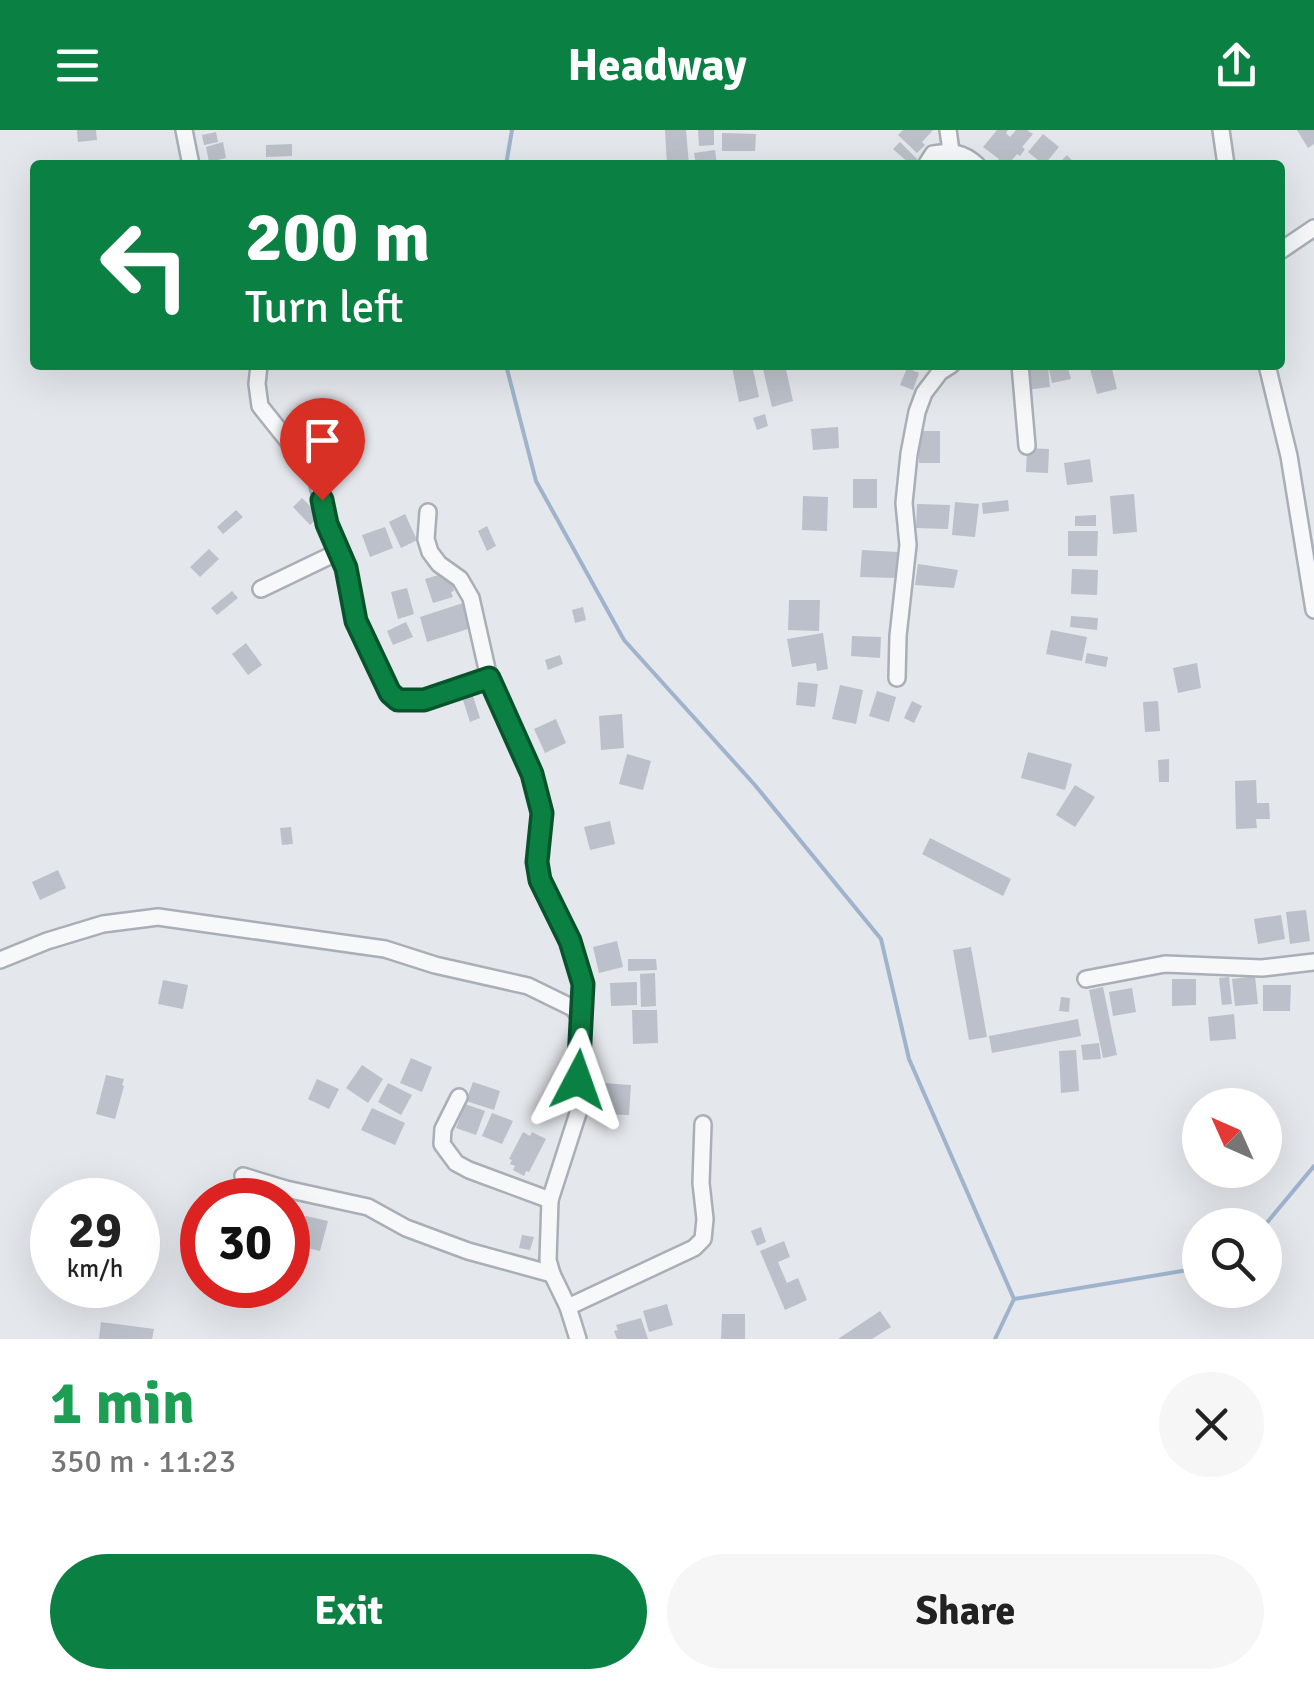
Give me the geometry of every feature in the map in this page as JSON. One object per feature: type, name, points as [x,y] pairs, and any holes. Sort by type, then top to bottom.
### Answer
[{"type":"street","points":[[184,130],[190,160]]},
{"type":"street","points":[[948,130],[950,151]]},
{"type":"street","points":[[1221,130],[1225,160]]},
{"type":"street","points":[[929,160],[932,154],[950,151],[972,160]]},
{"type":"street","points":[[1285,248],[1314,228]]},
{"type":"street","points":[[257,370],[260,406],[316,476],[327,524],[346,568],[356,621],[390,693],[398,700],[424,700],[489,678]]},
{"type":"street","points":[[898,678],[898,636],[908,546],[904,503],[909,454],[924,393],[943,370]]},
{"type":"street","points":[[1020,370],[1027,446]]},
{"type":"street","points":[[1268,370],[1290,456],[1314,610]]},
{"type":"street","points":[[428,512],[426,539],[430,552],[460,579],[470,598],[489,678],[532,774],[542,813],[537,862],[540,880],[570,941],[583,984],[579,1110],[550,1200],[548,1260],[578,1339]]},
{"type":"street","points":[[261,589],[340,551]]},
{"type":"street","points":[[0,960],[103,924],[158,916],[384,949],[528,986],[574,1008],[582,1021]]},
{"type":"street","points":[[1086,978],[1165,964],[1262,968],[1314,962]]},
{"type":"street","points":[[459,1097],[443,1128],[442,1144],[456,1163],[550,1200]]},
{"type":"street","points":[[568,1307],[694,1248],[703,1239],[703,1124]]},
{"type":"street","points":[[243,1176],[368,1207],[406,1228],[468,1252],[552,1274]]},
{"type":"building","points":[[77,130],[96,130],[97,140],[78,142]]},
{"type":"building","points":[[665,130],[686,130],[689,160],[667,160]]},
{"type":"building","points":[[698,130],[714,130],[714,145],[699,146]]},
{"type":"building","points":[[903,130],[933,130],[917,153],[898,135]]},
{"type":"building","points":[[997,130],[1008,130],[1010,137],[1016,130],[1033,134],[1020,156],[1017,154],[1012,160],[998,160],[983,147]]},
{"type":"building","points":[[1297,130],[1314,130],[1314,144],[1308,148]]},
{"type":"building","points":[[216,132],[218,142],[204,145],[202,135]]},
{"type":"building","points":[[722,133],[756,134],[755,151],[722,151]]},
{"type":"building","points":[[1043,134],[1059,147],[1048,160],[1038,160],[1028,152]]},
{"type":"building","points":[[223,142],[226,158],[209,160],[206,147]]},
{"type":"building","points":[[900,142],[917,159],[905,160],[893,149]]},
{"type":"building","points":[[292,144],[292,156],[266,157],[266,145]]},
{"type":"building","points":[[715,150],[716,160],[695,160],[694,153]]},
{"type":"building","points":[[733,370],[753,370],[759,397],[739,402]]},
{"type":"building","points":[[763,370],[786,370],[793,401],[772,407]]},
{"type":"building","points":[[906,370],[919,373],[913,390],[900,385]]},
{"type":"building","points":[[1048,370],[1050,387],[1026,390],[1024,371]]},
{"type":"building","points":[[1049,370],[1068,370],[1071,379],[1052,383]]},
{"type":"building","points":[[1090,370],[1112,370],[1117,389],[1097,394]]},
{"type":"building","points":[[765,414],[768,426],[757,430],[753,418]]},
{"type":"building","points":[[838,427],[839,448],[813,450],[811,429]]},
{"type":"building","points":[[919,431],[940,431],[940,463],[919,463]]},
{"type":"building","points":[[1027,448],[1049,449],[1048,473],[1026,472]]},
{"type":"building","points":[[1090,459],[1093,482],[1067,485],[1064,463]]},
{"type":"building","points":[[853,479],[877,479],[877,508],[853,508]]},
{"type":"building","points":[[1134,494],[1137,532],[1113,534],[1110,496]]},
{"type":"building","points":[[803,496],[828,497],[827,531],[802,530]]},
{"type":"building","points":[[302,498],[320,516],[310,525],[293,507]]},
{"type":"building","points":[[1008,500],[1009,511],[983,514],[982,503]]},
{"type":"building","points":[[955,502],[979,504],[975,537],[952,535]]},
{"type":"building","points":[[917,504],[950,505],[948,529],[916,528]]},
{"type":"building","points":[[236,510],[243,517],[223,534],[217,527]]},
{"type":"building","points":[[405,514],[417,540],[401,548],[389,522]]},
{"type":"building","points":[[1096,515],[1096,526],[1075,526],[1075,516]]},
{"type":"building","points":[[487,526],[496,546],[487,551],[478,531]]},
{"type":"building","points":[[385,527],[393,548],[370,557],[362,535]]},
{"type":"building","points":[[1068,531],[1098,531],[1097,556],[1068,556]]},
{"type":"building","points":[[209,549],[219,559],[200,577],[190,567]]},
{"type":"building","points":[[862,550],[897,552],[896,578],[860,577]]},
{"type":"building","points":[[918,564],[958,570],[954,588],[915,585]]},
{"type":"building","points":[[1072,569],[1098,570],[1097,595],[1071,594]]},
{"type":"building","points":[[445,573],[448,583],[452,582],[453,597],[433,603],[425,579]]},
{"type":"building","points":[[407,588],[414,614],[398,619],[391,592]]},
{"type":"building","points":[[232,591],[238,598],[217,615],[211,608]]},
{"type":"building","points":[[789,600],[820,600],[819,631],[788,630]]},
{"type":"building","points":[[463,603],[471,628],[427,642],[420,617]]},
{"type":"building","points":[[583,607],[586,620],[575,623],[572,610]]},
{"type":"building","points":[[1071,616],[1098,618],[1097,630],[1070,627]]},
{"type":"building","points":[[406,622],[413,637],[393,645],[387,631]]},
{"type":"building","points":[[1051,630],[1087,637],[1082,661],[1046,654]]},
{"type":"building","points":[[823,633],[828,669],[817,671],[816,663],[792,667],[787,639]]},
{"type":"building","points":[[852,636],[881,637],[880,658],[851,656]]},
{"type":"building","points":[[246,643],[262,665],[248,675],[232,654]]},
{"type":"building","points":[[1087,653],[1108,657],[1106,667],[1085,663]]},
{"type":"building","points":[[560,655],[563,664],[548,670],[545,660]]},
{"type":"building","points":[[1197,663],[1201,688],[1178,693],[1173,668]]},
{"type":"building","points":[[798,682],[818,684],[815,707],[796,705]]},
{"type":"building","points":[[840,685],[863,690],[856,724],[832,719]]},
{"type":"building","points":[[877,691],[896,697],[889,722],[869,716]]},
{"type":"building","points":[[473,696],[480,718],[470,722],[463,700]]},
{"type":"building","points":[[912,701],[922,706],[914,723],[904,718]]},
{"type":"building","points":[[1158,701],[1160,731],[1145,732],[1143,702]]},
{"type":"building","points":[[622,714],[624,748],[601,750],[599,716]]},
{"type":"building","points":[[556,719],[566,743],[545,753],[534,729]]},
{"type":"building","points":[[1028,752],[1072,764],[1065,790],[1021,778]]},
{"type":"building","points":[[627,754],[651,761],[643,790],[619,784]]},
{"type":"building","points":[[1169,759],[1169,782],[1159,782],[1158,760]]},
{"type":"building","points":[[1256,780],[1257,803],[1269,803],[1270,819],[1256,819],[1257,828],[1236,829],[1235,781]]},
{"type":"building","points":[[1075,785],[1095,797],[1075,827],[1056,815]]},
{"type":"building","points":[[610,821],[615,844],[590,850],[584,827]]},
{"type":"building","points":[[291,827],[293,844],[282,845],[280,828]]},
{"type":"building","points":[[930,838],[1011,879],[1003,896],[922,854]]},
{"type":"building","points":[[58,870],[66,888],[40,900],[32,882]]},
{"type":"building","points":[[1306,910],[1310,941],[1290,944],[1286,912]]},
{"type":"building","points":[[1281,915],[1285,939],[1258,944],[1254,919]]},
{"type":"building","points":[[617,941],[623,967],[599,973],[593,947]]},
{"type":"building","points":[[971,947],[987,1037],[969,1040],[953,950]]},
{"type":"building","points":[[628,959],[656,959],[657,970],[628,971]]},
{"type":"building","points":[[655,973],[656,1006],[641,1007],[640,974]]},
{"type":"building","points":[[1255,976],[1258,1004],[1235,1006],[1232,979]]},
{"type":"building","points":[[1229,977],[1232,1004],[1222,1005],[1219,978]]},
{"type":"building","points":[[1172,979],[1196,979],[1196,1005],[1172,1006]]},
{"type":"building","points":[[163,980],[188,985],[183,1009],[158,1004]]},
{"type":"building","points":[[637,982],[637,1005],[611,1006],[610,983]]},
{"type":"building","points":[[1263,985],[1291,985],[1290,1011],[1263,1011]]},
{"type":"building","points":[[1103,987],[1117,1055],[1103,1058],[1089,990]]},
{"type":"building","points":[[1132,988],[1136,1012],[1113,1016],[1109,992]]},
{"type":"building","points":[[1061,997],[1070,998],[1069,1012],[1059,1011]]},
{"type":"building","points":[[632,1010],[657,1010],[658,1043],[633,1044]]},
{"type":"building","points":[[1234,1014],[1236,1039],[1210,1041],[1208,1017]]},
{"type":"building","points":[[1078,1019],[1081,1036],[992,1053],[989,1036]]},
{"type":"building","points":[[1099,1043],[1101,1059],[1083,1060],[1081,1045]]},
{"type":"building","points":[[1076,1050],[1079,1091],[1061,1093],[1059,1051]]},
{"type":"building","points":[[411,1058],[432,1067],[422,1092],[400,1083]]},
{"type":"building","points":[[362,1065],[383,1079],[368,1103],[346,1088]]},
{"type":"building","points":[[106,1075],[124,1079],[115,1119],[96,1114]]},
{"type":"building","points":[[317,1079],[339,1089],[329,1109],[308,1099]]},
{"type":"building","points":[[473,1082],[500,1091],[494,1110],[466,1101]]},
{"type":"building","points":[[388,1083],[412,1095],[401,1115],[378,1102]]},
{"type":"building","points":[[601,1083],[631,1085],[629,1115],[599,1114]]},
{"type":"building","points":[[465,1104],[485,1111],[476,1135],[456,1128]]},
{"type":"building","points":[[372,1108],[405,1123],[395,1145],[361,1130]]},
{"type":"building","points":[[492,1113],[513,1121],[502,1144],[482,1136]]},
{"type":"building","points":[[523,1132],[546,1139],[524,1176],[513,1170],[515,1166],[509,1159]]},
{"type":"building","points":[[310,1217],[328,1221],[320,1251],[310,1249]]},
{"type":"building","points":[[761,1227],[766,1242],[757,1246],[751,1231]]},
{"type":"building","points":[[522,1235],[534,1237],[530,1250],[519,1248]]},
{"type":"building","points":[[784,1241],[790,1257],[778,1262],[787,1283],[798,1278],[807,1300],[785,1310],[760,1251]]},
{"type":"building","points":[[667,1304],[673,1325],[649,1332],[643,1311]]},
{"type":"building","points":[[880,1311],[891,1327],[872,1339],[838,1339]]},
{"type":"building","points":[[722,1314],[745,1314],[745,1339],[721,1339]]},
{"type":"building","points":[[641,1318],[648,1339],[617,1339],[616,1325]]},
{"type":"building","points":[[101,1322],[154,1329],[152,1339],[99,1339]]},
{"type":"waterway","points":[[507,160],[512,130]]},
{"type":"waterway","points":[[507,370],[536,481],[624,640],[754,784],[881,939],[909,1059],[1014,1299],[995,1339]]},
{"type":"waterway","points":[[1279,1208],[1314,1166]]},
{"type":"waterway","points":[[1014,1299],[1182,1271]]},
{"type":"route","points":[[322,500],[327,524],[346,568],[356,621],[390,693],[398,700],[424,700],[489,678],[520,743],[542,813],[537,862],[540,880],[570,941],[583,984],[578,1080]]}]
